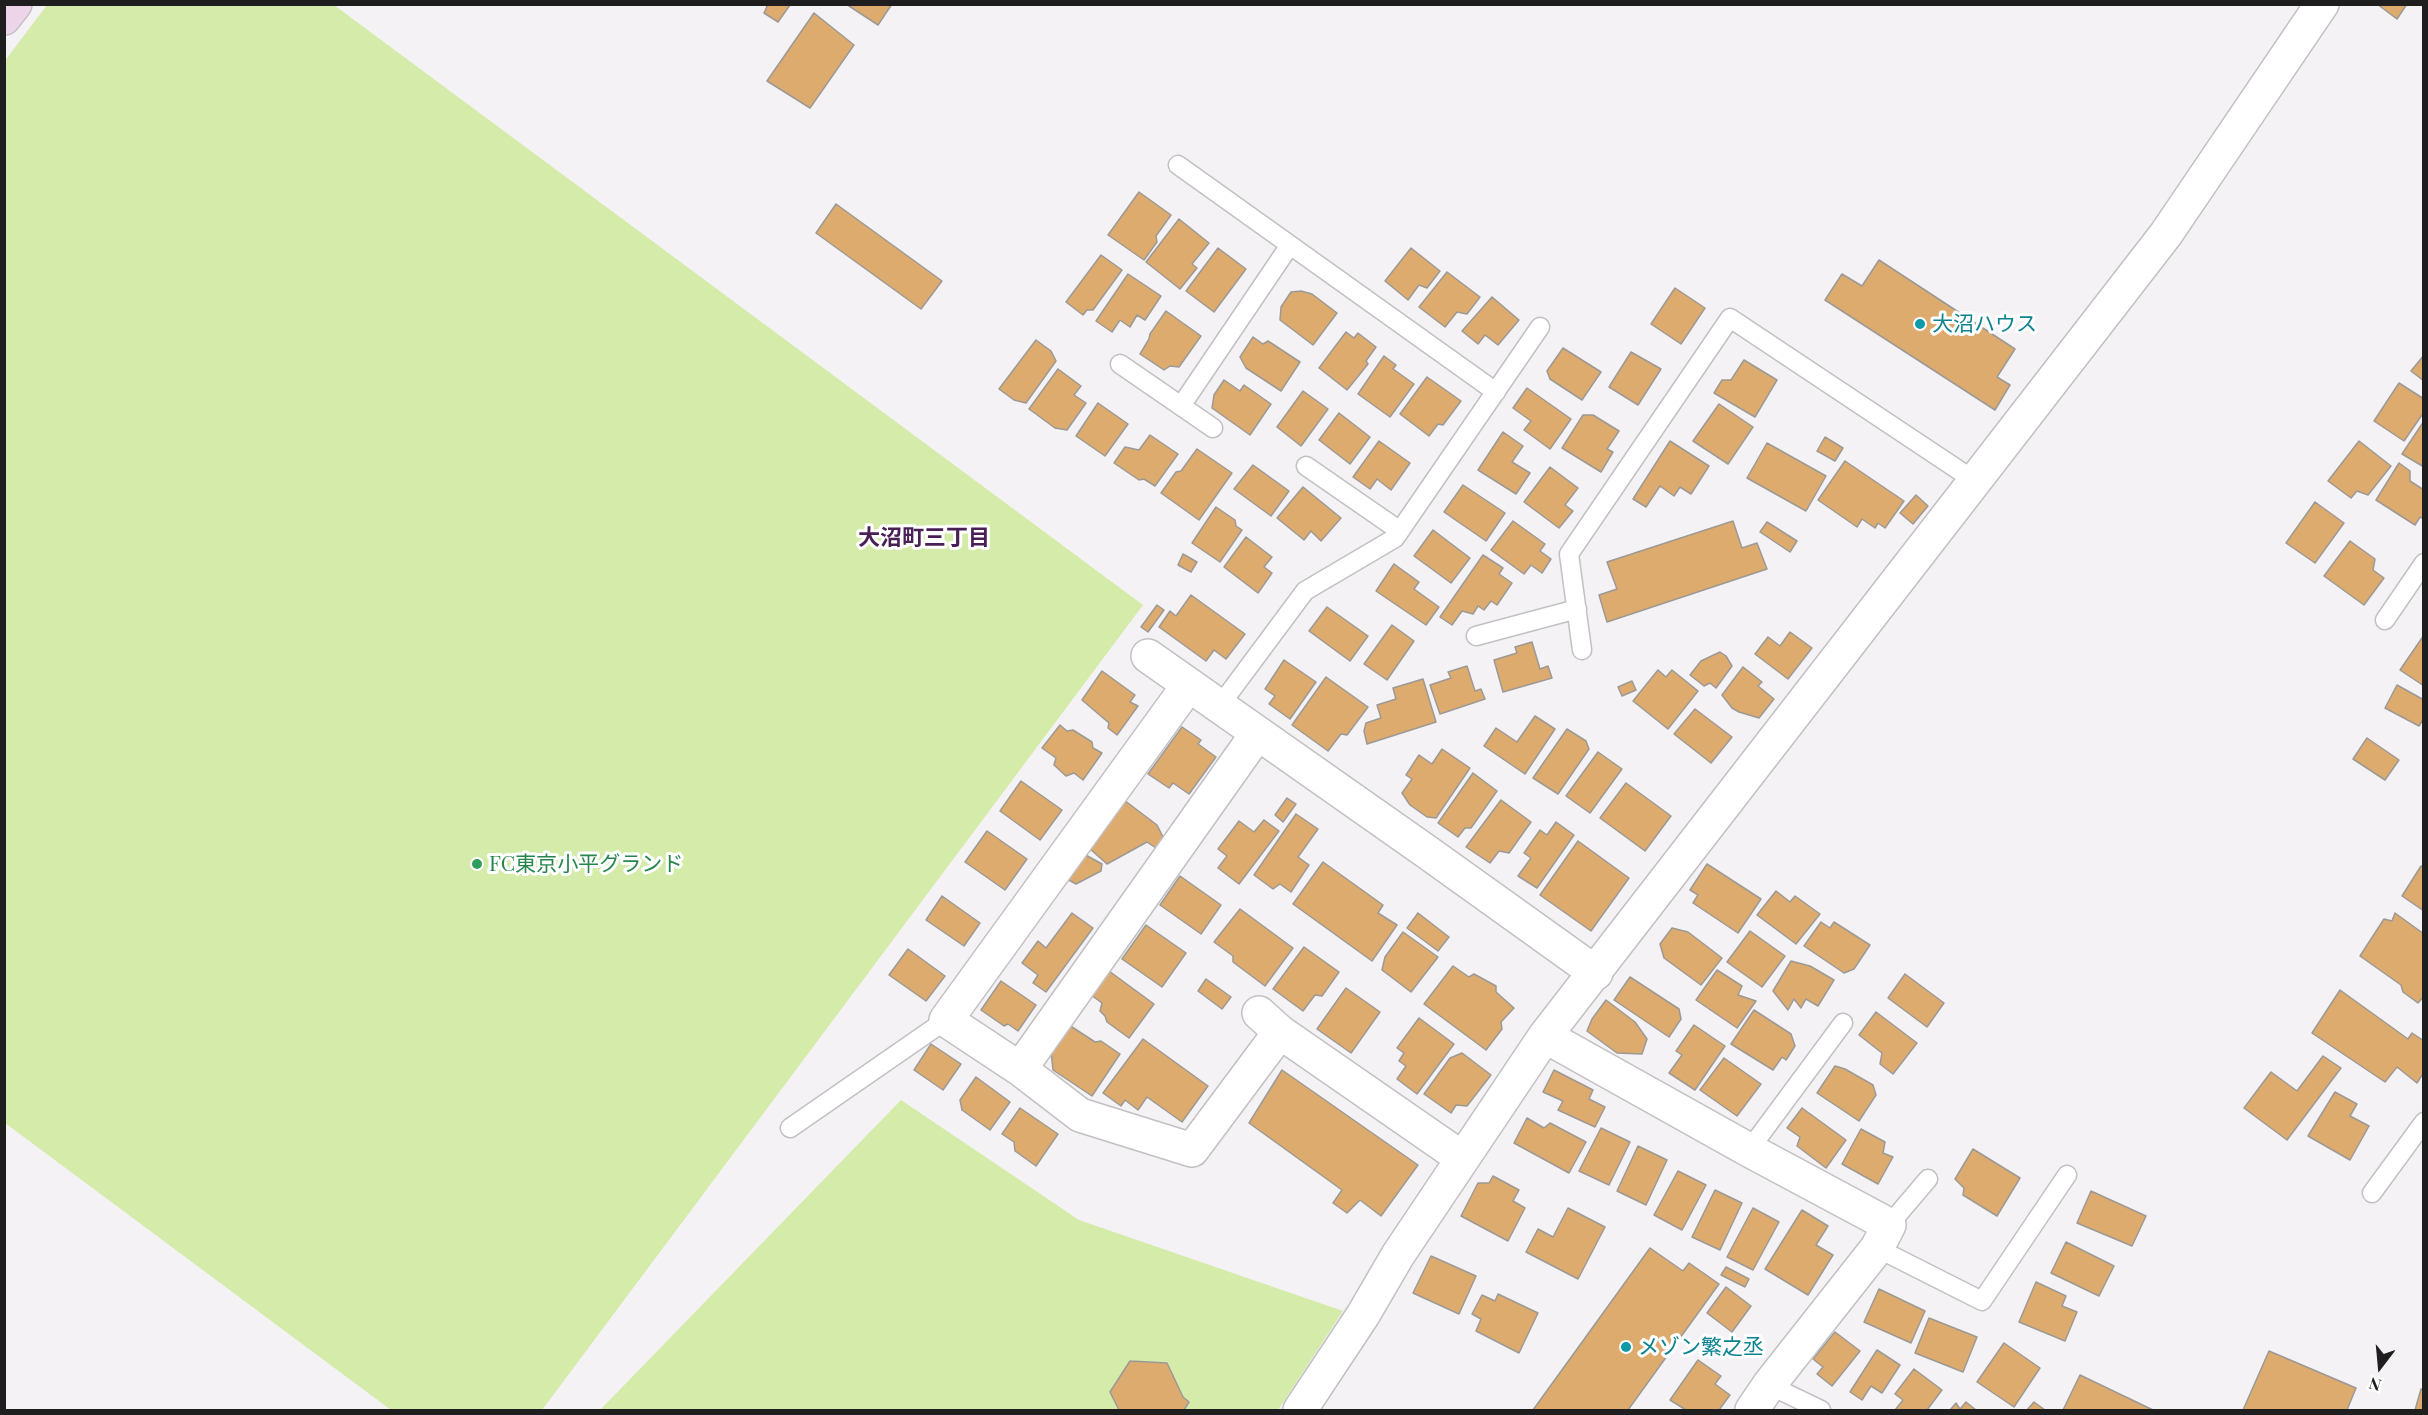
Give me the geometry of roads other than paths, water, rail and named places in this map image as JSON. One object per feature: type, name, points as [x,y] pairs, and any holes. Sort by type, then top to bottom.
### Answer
[{"type":"main road","points":[[4,18],[15,4]]},
{"type":"street","points":[[1300,1410],[1462,1158],[1545,1036],[2166,234],[2322,4]]},
{"type":"street","points":[[1148,656],[1218,708],[1372,812],[1596,973]]},
{"type":"street","points":[[1188,686],[946,1020],[1020,1069],[1080,1115],[1192,1150],[1269,1023],[1462,1158]]},
{"type":"street","points":[[1020,1069],[1257,734]]},
{"type":"street","points":[[1545,1036],[1749,1150],[1883,1236],[1760,1398]]},
{"type":"lane","points":[[1178,165],[1496,392]]},
{"type":"lane","points":[[1181,406],[1290,245]]},
{"type":"lane","points":[[1582,650],[1569,554],[1730,318],[1975,481]]},
{"type":"lane","points":[[1218,708],[1305,591],[1395,538],[1540,327]]},
{"type":"lane","points":[[1120,364],[1213,428]]},
{"type":"lane","points":[[1306,466],[1400,531]]},
{"type":"lane","points":[[2385,620],[2424,563]]},
{"type":"lane","points":[[1476,636],[1577,609]]},
{"type":"lane","points":[[790,1128],[946,1020]]},
{"type":"lane","points":[[1749,1150],[1843,1023]]},
{"type":"lane","points":[[2372,1193],[2424,1122]]},
{"type":"lane","points":[[1928,1179],[1883,1236],[1982,1301],[2067,1175]]},
{"type":"lane","points":[[1760,1398],[1821,1410]]},
{"type":"place","name":"大沼ハウス","points":[[1920,324]]},
{"type":"place","name":"FC東京小平グランド","points":[[477,864]]},
{"type":"place","name":"メゾン繁之丞","points":[[1626,1347]]},
{"type":"district","name":"大沼町三丁目","points":[[924,538]]}]
